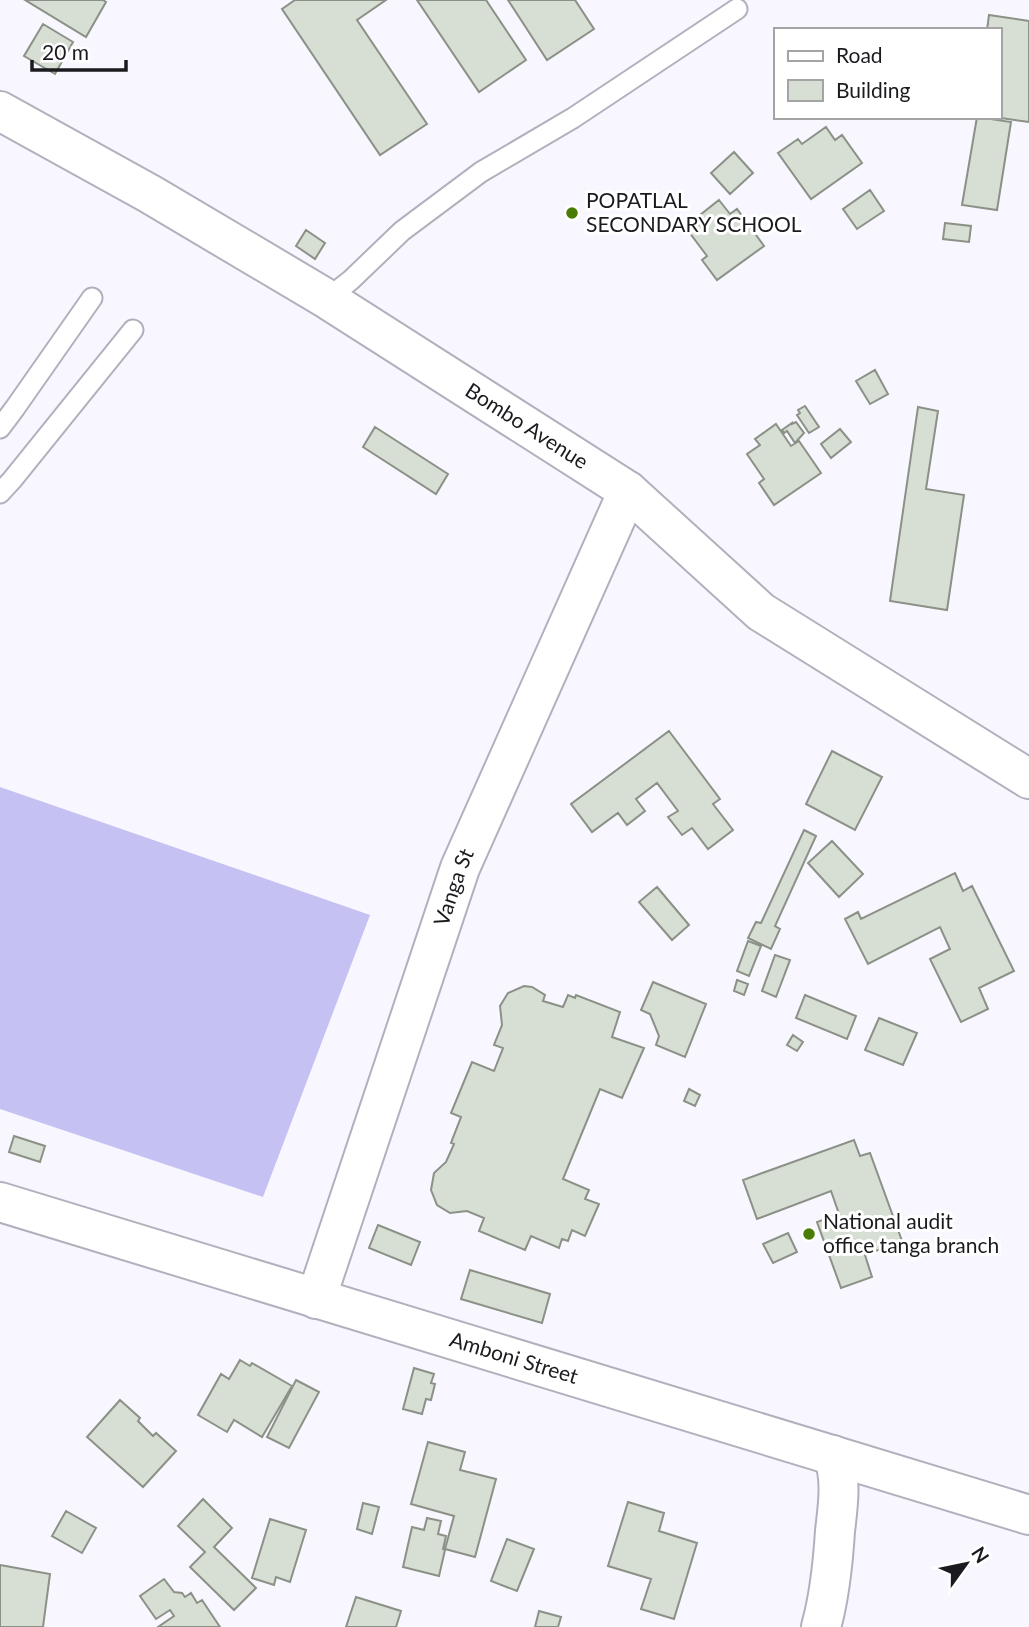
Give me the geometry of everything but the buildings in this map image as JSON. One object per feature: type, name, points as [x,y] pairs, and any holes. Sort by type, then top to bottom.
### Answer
[{"type":"street","name":"Bombo Avenue","points":[[0,111],[150,194],[327,299],[628,491],[761,612],[1029,779]]},
{"type":"street","name":"Vanga St","points":[[316,1298],[460,868],[628,491]]},
{"type":"street","name":"Amboni Street","points":[[0,1202],[1029,1515]]},
{"type":"street","points":[[821,1627],[832,1574],[837,1513],[838,1468],[833,1455]]},
{"type":"lane","points":[[327,299],[351,281],[402,231],[481,173],[573,118],[737,9]]},
{"type":"lane","points":[[0,428],[8,404],[92,298]]},
{"type":"lane","points":[[0,493],[133,330]]},
{"type":"shaded area","points":[[0,787],[370,915],[263,1197],[0,1109]]},
{"type":"place","name":"POPATLAL SECONDARY SCHOOL","points":[[572,213]]},
{"type":"place","name":"National audit office tanga branch","points":[[809,1234]]}]
